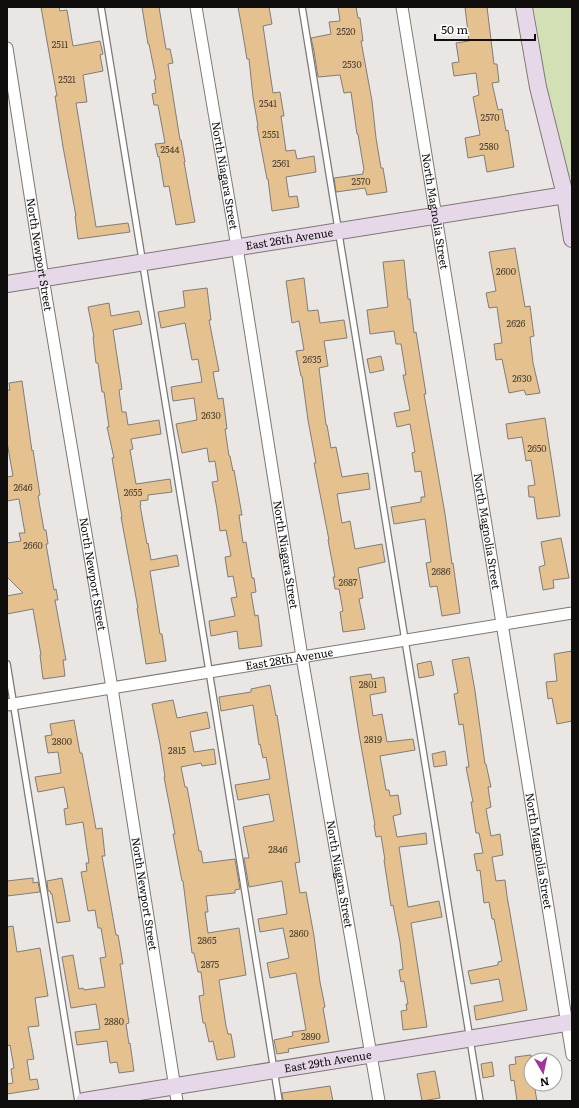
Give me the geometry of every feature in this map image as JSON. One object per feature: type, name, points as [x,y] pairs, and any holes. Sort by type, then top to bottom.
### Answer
[{"type":"street","name":"North Niagara Street","points":[[196,7],[237,248],[302,657],[379,1101]]},
{"type":"street","name":"North Magnolia Street","points":[[402,7],[502,625],[569,1022],[572,1055]]},
{"type":"street","points":[[524,7],[538,87],[568,194],[572,239]]},
{"type":"street","name":"North Newport Street","points":[[7,48],[43,278],[112,688],[176,1094]]},
{"type":"street","name":"East 26th Avenue","points":[[7,284],[568,194]]},
{"type":"street","name":"East 28th Avenue","points":[[10,704],[572,613]]},
{"type":"street","name":"East 29th Avenue","points":[[84,1101],[176,1094],[274,1070],[569,1022]]},
{"type":"lane","points":[[101,7],[279,1101]]},
{"type":"lane","points":[[302,7],[480,1101]]},
{"type":"lane","points":[[7,664],[10,704],[78,1101]]},
{"type":"green space","points":[[534,7],[572,7],[572,177],[570,178],[544,74]]},
{"type":"building","points":[[41,7],[59,7],[60,11],[67,10],[73,46],[100,41],[103,54],[100,55],[103,71],[83,75],[87,102],[76,103],[96,227],[128,223],[130,232],[78,239],[76,216],[55,96],[57,96]]},
{"type":"building","points":[[142,7],[159,7],[166,49],[170,49],[173,63],[168,64],[169,71],[195,222],[176,225],[169,186],[164,187],[159,156],[158,157],[155,144],[165,143],[158,105],[154,105],[152,94],[156,93],[154,80],[156,79]]},
{"type":"building","points":[[238,7],[269,7],[272,24],[263,26],[273,93],[280,92],[284,116],[281,116],[286,151],[295,150],[297,159],[314,156],[316,172],[286,177],[289,197],[297,196],[299,207],[272,211],[268,179],[257,126],[249,59],[247,59]]},
{"type":"building","points":[[338,7],[356,7],[358,18],[360,18],[363,41],[361,41],[372,101],[376,138],[387,192],[367,195],[365,188],[336,192],[334,178],[363,174],[364,170],[351,92],[344,93],[340,75],[318,77],[311,38],[331,34],[329,22],[340,21]]},
{"type":"building","points":[[465,7],[487,7],[494,64],[497,64],[499,82],[492,83],[498,110],[502,109],[506,131],[508,130],[514,167],[487,172],[484,155],[468,158],[465,138],[480,135],[473,97],[479,95],[476,73],[454,76],[452,63],[459,62],[456,43],[469,41]]},
{"type":"building","points":[[515,248],[525,307],[530,306],[534,336],[530,337],[533,363],[540,393],[526,395],[524,390],[509,393],[502,359],[496,360],[494,344],[502,343],[497,307],[489,308],[486,293],[496,291],[489,252]]},
{"type":"building","points":[[404,260],[408,299],[410,299],[414,333],[416,332],[426,394],[424,394],[445,514],[460,613],[442,616],[437,586],[430,587],[426,563],[431,562],[425,519],[394,524],[391,507],[421,502],[421,497],[425,497],[421,471],[415,472],[412,453],[415,452],[410,424],[397,427],[394,413],[410,410],[403,375],[406,375],[401,344],[396,344],[394,331],[370,334],[367,310],[388,307],[383,262]]},
{"type":"building","points":[[304,278],[308,311],[318,310],[320,323],[344,320],[347,338],[324,341],[328,366],[319,368],[326,425],[331,448],[336,447],[342,477],[368,473],[370,489],[337,494],[342,523],[350,521],[355,549],[382,544],[385,562],[358,568],[363,598],[359,599],[365,629],[343,632],[340,612],[343,611],[339,589],[335,589],[333,577],[335,577],[329,540],[314,463],[316,463],[302,376],[296,351],[304,350],[299,321],[292,323],[286,281]]},
{"type":"building","points":[[207,288],[211,320],[209,320],[219,371],[213,372],[218,399],[223,398],[227,429],[225,429],[229,456],[233,471],[234,470],[242,515],[239,515],[243,543],[246,542],[252,578],[254,578],[256,592],[251,593],[255,616],[258,615],[262,646],[239,649],[237,631],[211,636],[209,621],[235,616],[231,598],[237,597],[233,576],[228,577],[225,557],[231,556],[226,530],[220,531],[212,482],[218,481],[215,461],[209,462],[207,448],[182,453],[176,424],[197,420],[194,398],[173,401],[171,387],[202,382],[198,359],[192,360],[185,323],[161,328],[158,312],[185,307],[183,291]]},
{"type":"building","points":[[109,303],[111,316],[139,311],[142,324],[113,330],[122,389],[119,390],[122,412],[126,412],[128,425],[159,420],[161,434],[131,439],[133,449],[130,450],[136,484],[170,479],[172,492],[148,495],[148,500],[140,501],[151,560],[177,555],[179,566],[150,571],[166,661],[146,664],[138,608],[121,517],[112,458],[114,458],[107,427],[109,427],[104,392],[102,392],[98,363],[96,363],[94,337],[88,307]]},
{"type":"building","points":[[381,356],[384,370],[370,373],[367,359]]},
{"type":"building","points":[[22,381],[40,495],[38,496],[44,530],[46,530],[48,544],[46,544],[54,590],[56,589],[58,600],[55,600],[66,660],[63,660],[65,676],[43,679],[41,655],[33,609],[7,614],[7,596],[23,593],[7,577],[7,543],[21,541],[19,533],[25,533],[19,499],[7,501],[7,477],[13,476],[7,442],[7,390],[10,390],[9,383]]},
{"type":"building","points":[[545,418],[560,516],[537,519],[534,497],[529,497],[528,486],[535,485],[531,460],[526,461],[522,437],[508,439],[506,424]]},
{"type":"building","points":[[561,538],[569,578],[553,580],[554,588],[543,590],[539,567],[545,565],[541,542]]},
{"type":"building","points":[[572,651],[572,721],[557,724],[552,698],[548,699],[546,682],[557,681],[554,654]]},
{"type":"building","points":[[469,657],[485,764],[491,787],[488,787],[491,807],[486,809],[491,836],[500,834],[503,855],[492,857],[496,881],[505,880],[527,1010],[476,1020],[474,1006],[503,1001],[499,979],[471,984],[468,971],[498,965],[498,962],[502,961],[494,919],[492,919],[489,902],[484,903],[480,870],[477,871],[474,854],[483,853],[479,833],[476,833],[471,802],[473,802],[466,767],[469,767],[463,724],[459,725],[454,694],[458,693],[452,660]]},
{"type":"building","points":[[431,661],[434,675],[419,678],[417,664]]},
{"type":"building","points":[[371,674],[372,679],[384,677],[386,692],[370,695],[373,716],[382,714],[387,742],[413,739],[415,750],[380,756],[386,790],[389,790],[390,796],[398,795],[401,814],[393,816],[397,837],[426,833],[427,844],[399,847],[408,907],[439,901],[442,917],[411,923],[427,1027],[403,1030],[401,1011],[407,1010],[406,1004],[408,1004],[404,981],[401,982],[399,970],[403,969],[400,942],[393,905],[391,906],[381,836],[376,837],[350,677]]},
{"type":"building","points":[[270,685],[276,716],[277,715],[300,862],[295,863],[300,893],[306,892],[325,1007],[323,1008],[329,1042],[288,1049],[289,1052],[277,1054],[274,1040],[293,1036],[292,1032],[306,1030],[296,973],[270,978],[267,963],[289,958],[283,928],[260,932],[258,919],[287,914],[282,881],[249,887],[244,858],[249,858],[243,827],[274,821],[269,794],[238,800],[235,785],[270,779],[266,757],[263,758],[260,744],[259,745],[253,705],[221,711],[219,697],[251,692],[251,689]]},
{"type":"building","points":[[173,700],[177,718],[207,712],[210,728],[190,732],[194,752],[214,749],[216,764],[202,766],[201,763],[181,767],[185,787],[187,787],[199,851],[201,851],[203,863],[235,859],[240,889],[235,890],[235,893],[206,896],[208,912],[205,912],[208,933],[239,928],[246,975],[219,980],[226,1026],[228,1034],[231,1034],[235,1057],[217,1060],[213,1041],[209,1042],[205,1023],[203,1023],[199,996],[204,995],[201,972],[198,972],[194,953],[192,953],[183,881],[173,834],[175,834],[152,704]]},
{"type":"building","points":[[74,720],[80,753],[82,753],[96,829],[102,828],[105,856],[102,856],[116,935],[118,935],[123,964],[120,964],[129,1023],[126,1024],[134,1071],[119,1073],[117,1062],[110,1063],[107,1041],[77,1045],[75,1032],[100,1029],[96,1004],[71,1008],[62,957],[73,955],[79,989],[83,988],[84,990],[105,987],[100,958],[106,957],[101,928],[98,928],[95,910],[88,911],[81,872],[87,871],[86,863],[89,863],[83,822],[66,825],[64,809],[68,808],[64,787],[38,792],[35,777],[61,773],[58,752],[48,753],[45,736],[52,735],[50,724]]},
{"type":"building","points":[[445,751],[447,765],[434,767],[432,754]]},
{"type":"building","points":[[33,878],[33,883],[38,882],[40,892],[7,896],[7,881]]},
{"type":"building","points":[[62,878],[70,921],[57,923],[52,894],[48,891],[47,881]]},
{"type":"building","points":[[13,926],[17,952],[40,948],[48,996],[35,998],[39,1026],[28,1027],[34,1059],[27,1060],[30,1080],[37,1079],[39,1089],[7,1094],[7,1084],[13,1083],[11,1069],[14,1068],[10,1045],[7,1046],[7,927]]},
{"type":"building","points":[[523,1056],[523,1092],[535,1092],[537,1101],[517,1101],[514,1080],[511,1081],[509,1065],[516,1064],[515,1057]]},
{"type":"building","points":[[492,1062],[494,1076],[483,1078],[481,1064]]},
{"type":"building","points":[[435,1071],[440,1098],[422,1101],[417,1074]]},
{"type":"building","points":[[330,1086],[333,1101],[283,1101],[282,1093]]}]
